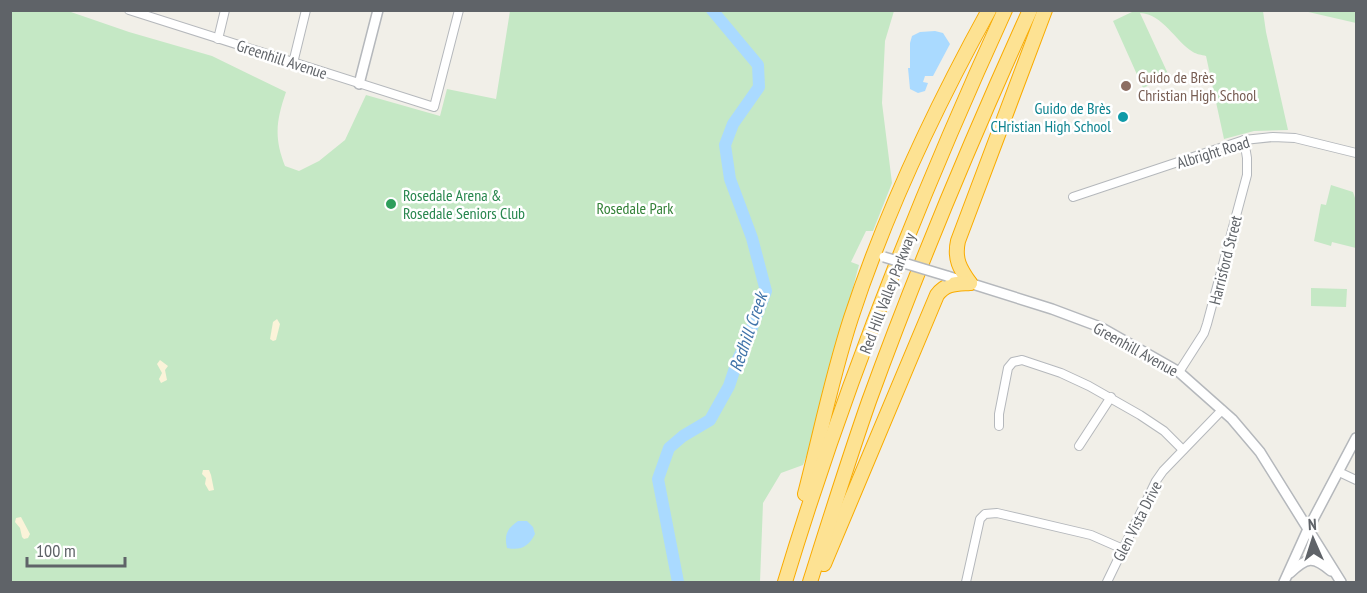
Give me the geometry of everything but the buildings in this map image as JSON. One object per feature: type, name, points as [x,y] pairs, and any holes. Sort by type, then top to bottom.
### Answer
[{"type":"highway","points":[[797,542],[801,511],[839,358],[931,122],[949,83],[989,10]]},
{"type":"highway","name":"Red Hill Valley Parkway","points":[[784,582],[889,285],[958,115],[1005,10]]},
{"type":"highway","name":"Red Hill Valley Parkway","points":[[810,582],[858,435],[911,290],[1030,10]]},
{"type":"highway","points":[[970,283],[959,270],[958,241],[1045,10]]},
{"type":"highway","points":[[816,582],[937,295],[942,288],[950,284],[970,283]]},
{"type":"street","name":"Greenhill Avenue","points":[[129,10],[434,107],[459,10]]},
{"type":"street","points":[[218,39],[225,10]]},
{"type":"street","points":[[293,63],[306,10]]},
{"type":"street","points":[[359,84],[378,10]]},
{"type":"street","name":"Albright Road","points":[[1073,197],[1244,140],[1273,137],[1294,138],[1356,153]]},
{"type":"street","name":"Harrisford Street","points":[[1179,372],[1204,333],[1214,303],[1247,175],[1244,140]]},
{"type":"street","name":"Greenhill Avenue","points":[[879,256],[1052,309],[1100,327],[1179,372],[1222,410],[1260,452],[1338,579]]},
{"type":"street","points":[[999,426],[999,414],[1008,368],[1013,362],[1022,360],[1061,373],[1111,397],[1164,431],[1183,450]]},
{"type":"street","points":[[1079,446],[1111,397]]},
{"type":"street","name":"Glen Vista Drive","points":[[1107,582],[1156,481],[1222,410]]},
{"type":"street","points":[[1285,580],[1308,529],[1356,438]]},
{"type":"street","points":[[1339,471],[1356,480]]},
{"type":"street","points":[[966,582],[980,519],[986,514],[997,513],[1091,535],[1123,549]]},
{"type":"street","points":[[1285,580],[1299,565],[1309,560],[1315,560],[1338,579]]},
{"type":"green space","name":"Rosedale Park","points":[[10,11],[68,11],[129,32],[212,56],[286,92],[278,121],[279,147],[285,166],[299,171],[319,161],[345,140],[366,95],[440,116],[447,89],[496,99],[510,11],[894,11],[885,41],[882,103],[892,183],[873,231],[866,231],[851,262],[859,265],[813,438],[803,465],[781,473],[763,503],[760,582],[11,582]]},
{"type":"green space","points":[[1109,11],[1263,11],[1288,130],[1254,131],[1224,139],[1206,56],[1194,53],[1162,23],[1140,13],[1169,76],[1143,88],[1113,21],[1132,12]]},
{"type":"green space","points":[[1304,11],[1356,11],[1356,23]]},
{"type":"green space","points":[[1331,185],[1353,192],[1356,201],[1356,248],[1332,242],[1331,246],[1314,241],[1321,204],[1326,205]]},
{"type":"green space","points":[[1311,288],[1347,289],[1346,307],[1311,306]]},
{"type":"sand","points":[[277,319],[280,324],[276,340],[273,341],[270,339],[273,322]]},
{"type":"sand","points":[[160,360],[168,366],[165,370],[167,380],[161,383],[159,379],[162,373],[157,364]]},
{"type":"sand","points":[[203,470],[209,470],[214,490],[209,491],[205,484],[206,478],[202,474]]},
{"type":"sand","points":[[21,517],[30,534],[24,539],[15,522],[16,518]]},
{"type":"water","points":[[920,32],[943,33],[950,44],[933,76],[925,76],[923,82],[928,83],[925,91],[918,93],[910,89],[908,68],[910,68],[910,43],[912,36]]},
{"type":"water","points":[[518,521],[527,521],[533,527],[535,534],[524,547],[507,548],[507,532]]},
{"type":"waterway","name":"Redhill Creek","points":[[678,582],[658,479],[669,448],[683,436],[710,420],[729,386],[766,291],[752,238],[730,179],[725,145],[733,124],[759,87],[758,65],[712,10]]},
{"type":"place","name":"Guido de Brès Christian High School","points":[[1126,86]]},
{"type":"place","name":"Guido de Brès CHristian High School","points":[[1123,117]]},
{"type":"place","name":"Rosedale Arena & Rosedale Seniors Club","points":[[391,204]]}]
